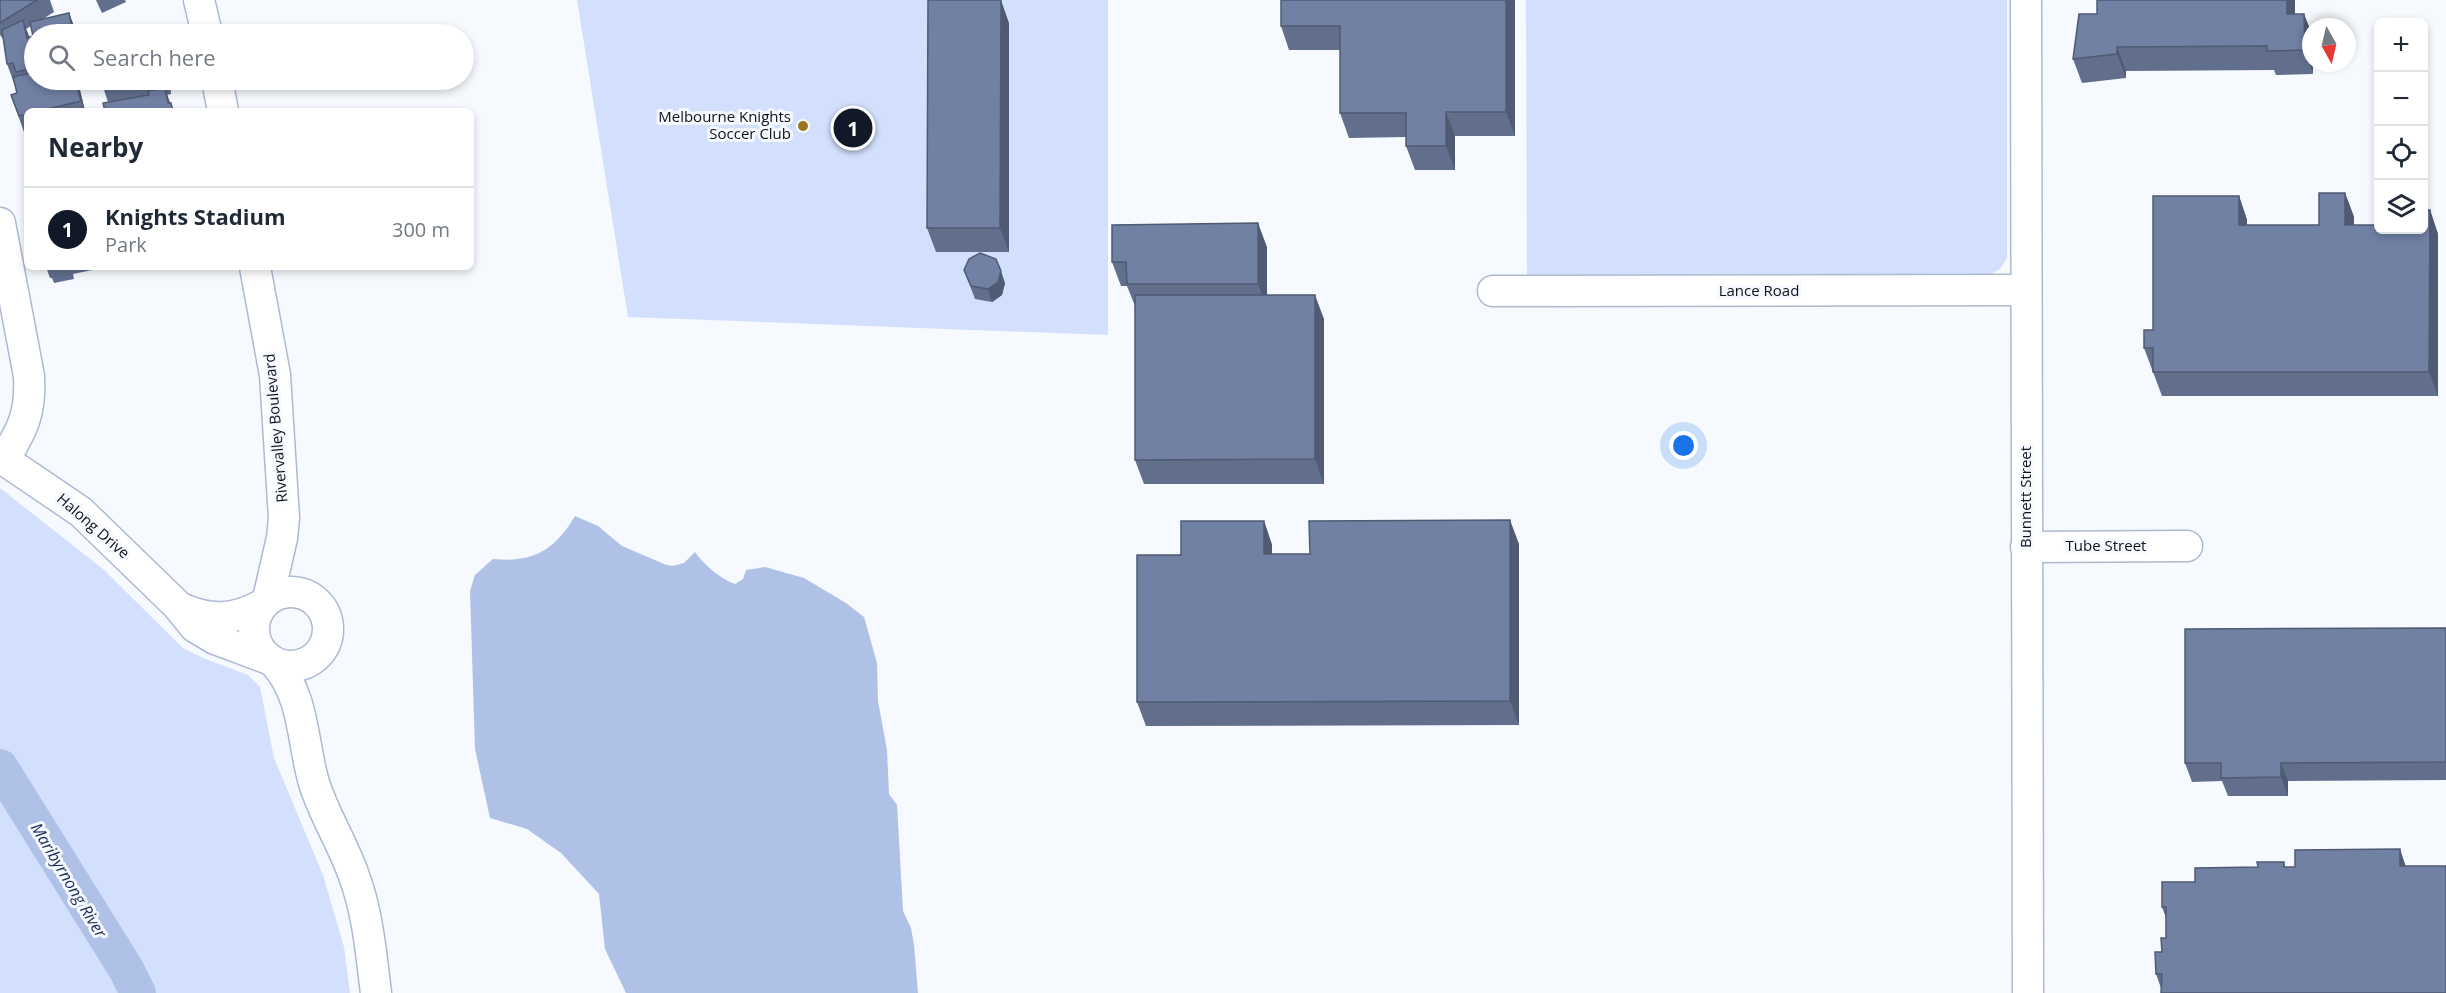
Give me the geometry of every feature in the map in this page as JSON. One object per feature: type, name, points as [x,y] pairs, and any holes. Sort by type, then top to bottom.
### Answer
[{"type":"street","points":[[199,0],[205,24]]},
{"type":"street","name":"Bunnett Street","points":[[2026,0],[2028,993]]},
{"type":"street","points":[[219,90],[222,108]]},
{"type":"street","points":[[0,223],[28,376],[30,401],[24,426],[2,459]]},
{"type":"street","name":"Rivervalley Boulevard","points":[[256,270],[276,386],[284,518],[282,538],[265,602]]},
{"type":"street","name":"Lance Road","points":[[1493,291],[2025,290]]},
{"type":"street","name":"Halong Drive","points":[[2,459],[81,512],[178,606],[195,627],[215,639],[272,661]]},
{"type":"street","name":"Rivervalley Boulevard","points":[[284,518],[292,551],[313,599]]},
{"type":"street","name":"Tube Street","points":[[2026,547],[2187,546]]},
{"type":"street","points":[[303,717],[314,672],[328,632],[327,620],[313,599],[291,592],[265,602],[257,614],[254,634],[261,652],[285,674],[303,717],[306,750],[315,785],[355,878],[366,920],[376,993]]},
{"type":"street","name":"Halong Drive","points":[[178,606],[199,615],[217,618],[235,617],[265,602]]},
{"type":"street","points":[[272,661],[287,666],[309,661],[325,644]]},
{"type":"shaded area","points":[[577,0],[1108,0],[1108,335],[628,317]]},
{"type":"shaded area","points":[[1526,0],[2007,0],[2007,258],[2000,269],[1988,276],[1527,276]]},
{"type":"shaded area","points":[[0,488],[103,569],[183,648],[248,675],[260,687],[274,758],[323,875],[344,947],[350,993],[0,993]]},
{"type":"shaded area","points":[[575,516],[598,526],[622,546],[664,564],[672,566],[684,563],[695,552],[713,571],[735,584],[743,579],[746,570],[765,567],[804,578],[846,603],[864,617],[877,663],[878,701],[887,750],[889,794],[897,805],[903,911],[911,928],[918,993],[626,993],[605,949],[599,894],[561,853],[527,829],[490,818],[475,749],[470,591],[475,575],[493,559],[520,559],[542,552],[559,538]]},
{"type":"building","points":[[0,0],[37,0],[0,23]]},
{"type":"building","points":[[928,0],[1001,0],[1000,228],[927,228]]},
{"type":"building","points":[[1281,0],[1506,0],[1506,112],[1446,112],[1446,146],[1406,146],[1406,113],[1340,113],[1340,26],[1281,26]]},
{"type":"building","points":[[2097,0],[2287,0],[2287,14],[2304,14],[2302,50],[2267,51],[2267,46],[2117,47],[2117,54],[2073,59],[2079,14],[2097,14]]},
{"type":"building","points":[[69,13],[71,24],[30,24],[30,22]]},
{"type":"building","points":[[23,20],[24,70],[16,72],[13,63],[7,64],[2,30]]},
{"type":"building","points":[[24,74],[24,90],[78,90],[81,101],[52,108],[24,108],[24,115],[19,116],[11,95],[17,93],[13,77]]},
{"type":"building","points":[[165,90],[168,103],[171,103],[172,108],[104,108],[103,103],[149,95],[148,91]]},
{"type":"building","points":[[2319,193],[2345,193],[2345,225],[2374,225],[2374,234],[2428,234],[2428,210],[2430,210],[2429,372],[2153,372],[2153,348],[2144,348],[2144,330],[2153,330],[2153,196],[2239,196],[2239,225],[2319,225]]},
{"type":"building","points":[[1258,223],[1258,284],[1127,284],[1126,262],[1112,262],[1112,225]]},
{"type":"building","points":[[980,253],[996,259],[1001,271],[998,282],[988,289],[971,286],[964,270],[969,259]]},
{"type":"building","points":[[1135,295],[1315,295],[1315,459],[1135,460]]},
{"type":"building","points":[[1510,520],[1510,701],[1137,702],[1137,555],[1181,555],[1181,521],[1264,521],[1264,554],[1310,554],[1309,521]]},
{"type":"building","points":[[2446,628],[2446,762],[2281,763],[2281,777],[2221,778],[2221,763],[2185,763],[2185,629]]},
{"type":"building","points":[[2400,849],[2400,866],[2446,866],[2446,993],[2161,993],[2162,974],[2156,974],[2155,952],[2162,952],[2161,938],[2166,938],[2166,907],[2162,907],[2162,882],[2195,882],[2195,868],[2258,867],[2257,862],[2284,862],[2284,867],[2295,867],[2295,850]]},
{"type":"waterway","name":"Maribyrnong River","points":[[0,767],[126,969],[138,993]]},
{"type":"place","name":"Melbourne Knights Soccer Club","points":[[803,126]]},
{"type":"place","name":"Knights Stadium","points":[[853,128]]}]
